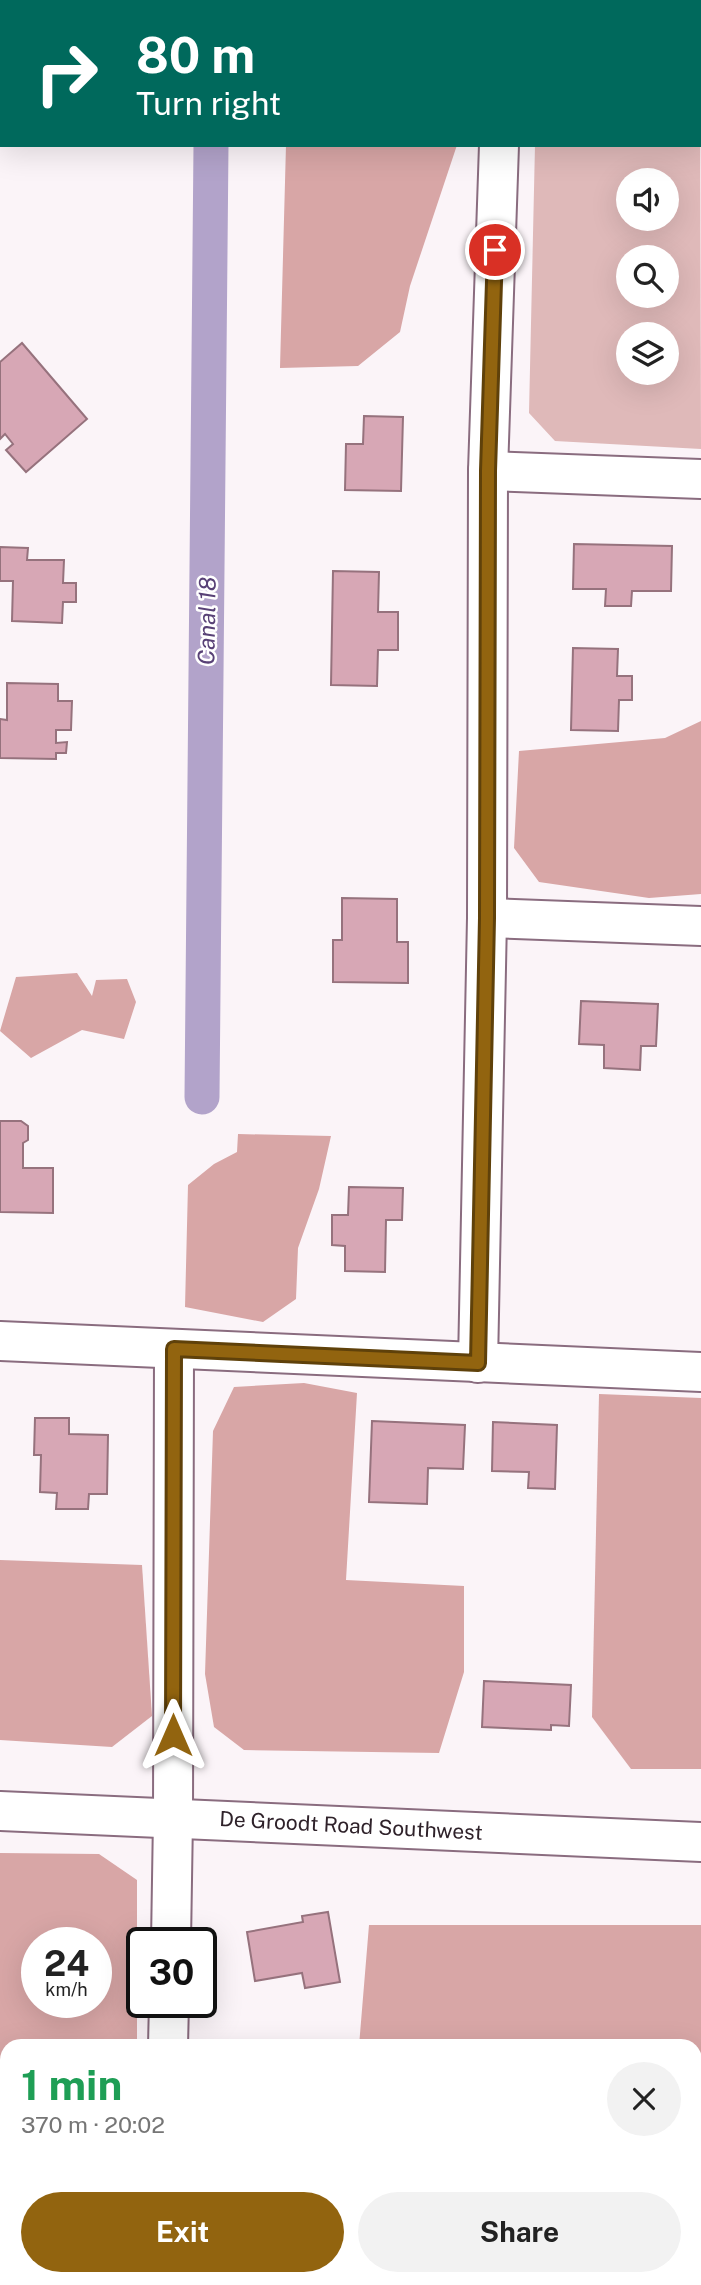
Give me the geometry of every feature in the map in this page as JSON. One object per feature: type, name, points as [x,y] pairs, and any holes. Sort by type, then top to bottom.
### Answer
[{"type":"street","points":[[478,1363],[487,918],[488,471],[499,147]]},
{"type":"street","points":[[488,471],[701,479]]},
{"type":"street","points":[[487,918],[701,926]]},
{"type":"street","points":[[0,1341],[701,1372]]},
{"type":"street","points":[[171,1927],[174,1349]]},
{"type":"street","name":"De Groodt Road Southwest","points":[[0,1811],[701,1842]]},
{"type":"street","points":[[168,2039],[169,2018]]},
{"type":"shaded area","points":[[286,147],[456,147],[410,286],[400,332],[358,366],[280,368]]},
{"type":"shaded area","points":[[535,147],[700,147],[701,449],[555,441],[529,413]]},
{"type":"shaded area","points":[[701,721],[701,894],[649,898],[539,882],[514,848],[519,751],[665,738]]},
{"type":"shaded area","points":[[77,973],[92,996],[96,980],[127,979],[136,1002],[124,1039],[82,1030],[31,1058],[0,1031],[16,977]]},
{"type":"shaded area","points":[[238,1134],[331,1136],[319,1189],[298,1248],[296,1299],[263,1322],[185,1307],[188,1185],[214,1164],[237,1152]]},
{"type":"shaded area","points":[[304,1383],[357,1393],[346,1580],[464,1586],[464,1672],[439,1753],[244,1750],[214,1727],[205,1674],[213,1431],[234,1387]]},
{"type":"shaded area","points":[[599,1394],[701,1398],[701,1769],[631,1769],[592,1717]]},
{"type":"shaded area","points":[[0,1560],[142,1565],[152,1716],[112,1747],[0,1740]]},
{"type":"shaded area","points":[[0,1853],[99,1854],[137,1880],[137,1927],[126,1927],[126,2018],[137,2018],[137,2039],[0,2039]]},
{"type":"shaded area","points":[[369,1925],[701,1925],[701,2039],[360,2039]]},
{"type":"building","points":[[22,343],[87,419],[26,472],[6,450],[13,444],[5,434],[0,439],[0,362]]},
{"type":"building","points":[[364,416],[403,417],[401,491],[345,490],[346,444],[363,444]]},
{"type":"building","points":[[574,544],[672,546],[671,591],[632,591],[631,606],[605,606],[606,589],[573,589]]},
{"type":"building","points":[[0,547],[28,548],[27,560],[64,560],[63,583],[76,583],[76,602],[63,602],[62,623],[12,621],[13,581],[0,581]]},
{"type":"building","points":[[333,571],[379,572],[378,612],[398,612],[398,650],[378,650],[377,686],[331,685]]},
{"type":"building","points":[[573,648],[618,649],[617,676],[632,676],[632,700],[619,700],[618,731],[571,730]]},
{"type":"building","points":[[7,683],[58,684],[58,701],[72,701],[71,730],[56,730],[56,743],[67,742],[66,753],[56,753],[56,759],[0,758],[0,719],[7,720]]},
{"type":"building","points":[[342,898],[397,899],[397,942],[408,942],[408,983],[333,982],[333,940],[342,940]]},
{"type":"building","points":[[581,1001],[658,1004],[656,1046],[641,1046],[640,1070],[604,1068],[604,1045],[579,1044]]},
{"type":"building","points":[[0,1121],[21,1121],[28,1126],[28,1140],[23,1143],[23,1168],[53,1168],[53,1213],[0,1212]]},
{"type":"building","points":[[349,1187],[403,1188],[402,1220],[386,1220],[385,1272],[345,1271],[345,1246],[332,1245],[332,1215],[348,1215]]},
{"type":"building","points":[[35,1418],[69,1418],[69,1434],[108,1435],[107,1494],[89,1494],[88,1509],[56,1509],[57,1493],[40,1492],[41,1455],[34,1455]]},
{"type":"building","points":[[372,1421],[465,1425],[463,1469],[428,1468],[427,1504],[369,1502]]},
{"type":"building","points":[[493,1422],[557,1425],[555,1489],[528,1488],[529,1472],[492,1471]]},
{"type":"building","points":[[484,1681],[571,1685],[569,1726],[551,1725],[551,1730],[482,1727]]},
{"type":"building","points":[[328,1912],[340,1982],[305,1988],[302,1973],[255,1981],[247,1932],[303,1922],[302,1916]]},
{"type":"waterway","name":"Canal 18","points":[[202,1097],[211,147]]},
{"type":"route","points":[[173,1735],[174,1349],[478,1363],[487,918],[488,471],[495,250]]}]
